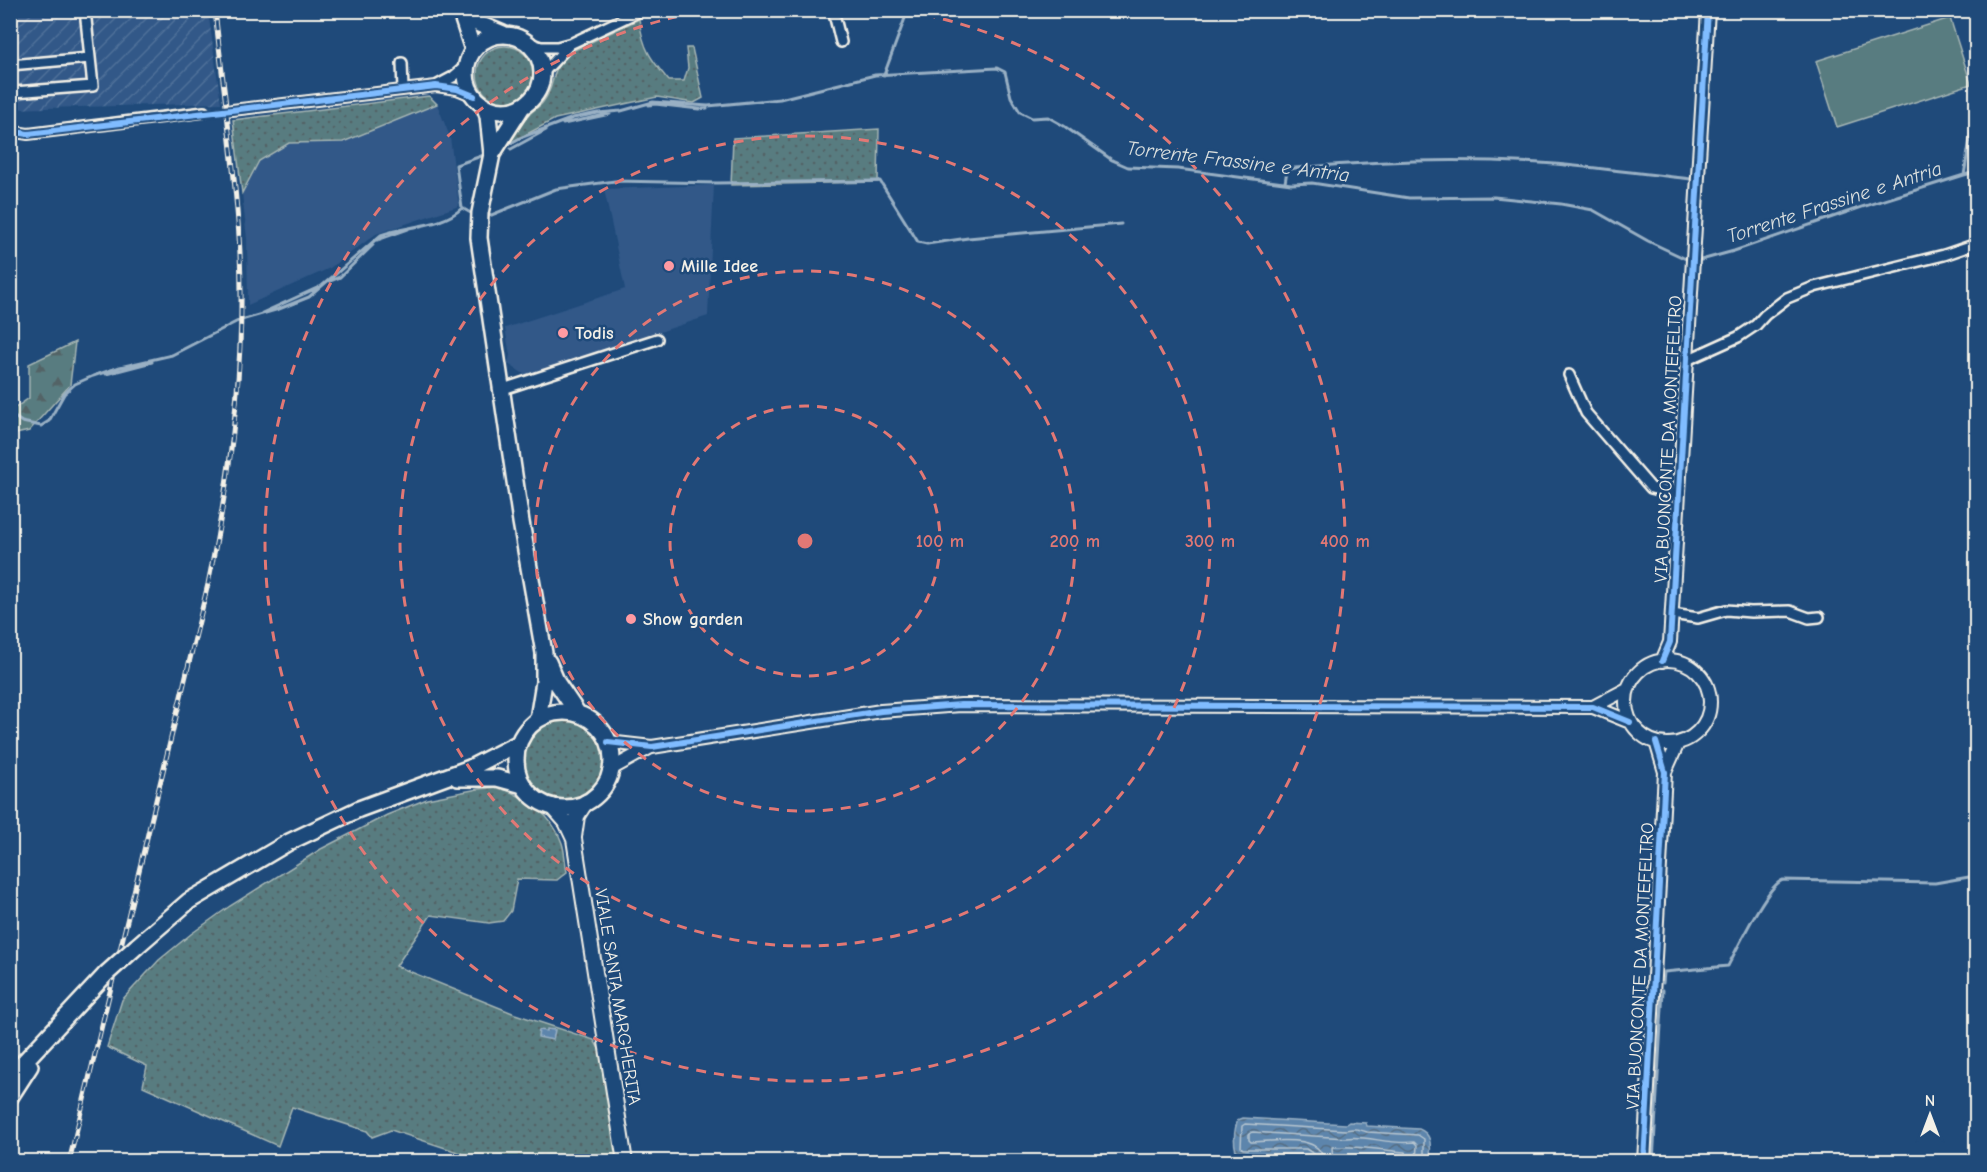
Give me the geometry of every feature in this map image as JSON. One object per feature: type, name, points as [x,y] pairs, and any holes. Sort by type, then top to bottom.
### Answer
[{"type":"main road","points":[[460,10],[473,50]]},
{"type":"main road","points":[[466,10],[479,24],[527,42],[536,50],[541,61],[543,73],[537,93],[522,107],[492,154]]},
{"type":"main road","points":[[503,34],[481,42],[473,50],[467,65],[466,76],[469,87],[488,116],[492,154],[480,213],[479,238],[521,522],[544,653],[544,682],[538,719]]},
{"type":"main road","points":[[479,101],[496,110],[509,111],[522,107]]},
{"type":"main road","points":[[544,653],[557,683],[578,714]]},
{"type":"main road","points":[[556,712],[578,714],[596,724],[608,742],[612,760],[610,769],[602,788],[586,802],[569,807],[552,806],[534,797],[523,785],[516,764],[519,743],[526,730],[538,719],[556,712]]},
{"type":"main road","points":[[10,1077],[106,974],[189,900],[289,842],[359,809],[445,779],[519,743]]},
{"type":"main road","points":[[445,779],[490,777],[523,785]]},
{"type":"main road","name":"VIALE SANTA MARGHERITA","points":[[574,839],[577,816],[586,802]]},
{"type":"main road","name":"VIALE SANTA MARGHERITA","points":[[552,806],[566,822],[574,839],[625,1161]]},
{"type":"main road","points":[[10,1097],[53,1029]]},
{"type":"street","points":[[10,90],[14,92],[93,86],[85,10]]},
{"type":"street","points":[[527,42],[541,47],[557,47],[572,43],[642,10]]},
{"type":"street","points":[[832,10],[841,42]]},
{"type":"street","name":"VIA BUONCONTE DA MONTEFELTRO","points":[[1670,642],[1708,10]]},
{"type":"street","points":[[543,73],[572,43]]},
{"type":"street","points":[[10,65],[90,58]]},
{"type":"street","points":[[402,63],[403,90]]},
{"type":"street","points":[[436,86],[453,77],[467,65]]},
{"type":"street","points":[[232,110],[436,86],[457,88],[479,101]]},
{"type":"street","points":[[10,131],[28,134],[204,112]]},
{"type":"street","points":[[1688,360],[1738,337],[1756,325],[1787,298],[1814,287],[1854,275],[1944,255],[1977,244]]},
{"type":"street","points":[[503,389],[657,339]]},
{"type":"street","points":[[1569,375],[1586,413],[1652,488],[1679,495]]},
{"type":"street","points":[[1672,614],[1698,618],[1726,610],[1790,611],[1809,618],[1819,617]]},
{"type":"street","points":[[1662,661],[1670,642]]},
{"type":"street","points":[[1670,642],[1678,662]]},
{"type":"street","points":[[1662,661],[1678,662],[1696,671],[1705,683],[1709,697],[1708,713],[1702,726],[1692,736],[1678,743],[1656,742],[1639,733],[1630,722],[1626,704],[1628,689],[1634,676],[1645,667],[1662,661]]},
{"type":"street","points":[[1593,707],[1628,689]]},
{"type":"street","points":[[608,742],[652,747],[881,711],[961,705],[1593,707],[1630,722]]},
{"type":"street","points":[[1656,742],[1665,772]]},
{"type":"street","points":[[1665,772],[1678,743]]},
{"type":"street","points":[[610,769],[652,747]]},
{"type":"street","name":"VIA BUONCONTE DA MONTEFELTRO","points":[[1644,1161],[1665,772]]},
{"type":"shaded area","points":[[11,11],[208,11],[221,103],[12,109]]},
{"type":"shaded area","points":[[437,104],[450,137],[459,206],[376,234],[330,268],[248,305],[247,239],[242,193],[259,161],[289,143],[343,142]]},
{"type":"shaded area","points":[[714,185],[708,316],[527,376],[508,364],[510,355],[505,328],[625,289],[604,189]]},
{"type":"green space","points":[[1950,18],[1971,84],[1837,127],[1816,61]]},
{"type":"green space","points":[[639,19],[648,53],[669,81],[684,81],[688,68],[686,48],[692,48],[703,98],[694,103],[657,97],[555,119],[510,143],[526,118],[543,102],[558,65],[570,52]]},
{"type":"green space","points":[[499,46],[511,46],[521,50],[529,58],[533,74],[529,90],[521,98],[511,102],[499,102],[489,98],[481,90],[477,80],[477,68],[481,58],[489,50]]},
{"type":"green space","points":[[429,96],[437,104],[343,142],[289,143],[259,161],[242,193],[233,120]]},
{"type":"green space","points":[[879,129],[878,182],[731,185],[733,138]]},
{"type":"green space","points":[[75,342],[70,385],[29,431],[11,435],[11,411],[29,398],[29,364]]},
{"type":"green space","points":[[556,720],[572,720],[593,731],[604,752],[604,768],[593,789],[572,800],[556,800],[542,794],[530,782],[524,768],[524,752],[530,738],[542,726]]},
{"type":"green space","points":[[499,787],[537,808],[552,824],[562,843],[567,872],[557,880],[517,879],[511,911],[503,921],[489,923],[431,915],[396,966],[515,1014],[594,1040],[601,1052],[617,1161],[485,1161],[391,1130],[372,1137],[367,1131],[292,1107],[278,1146],[143,1086],[147,1066],[107,1047],[122,1000],[159,960],[230,906],[321,849],[387,815],[427,799]]},
{"type":"water","points":[[547,1029],[555,1030],[553,1040],[538,1037],[539,1030],[547,1031]]},
{"type":"water","points":[[1243,1118],[1346,1124],[1349,1122],[1366,1123],[1367,1126],[1419,1129],[1429,1138],[1430,1161],[1313,1162],[1309,1157],[1300,1155],[1239,1155],[1235,1148],[1235,1133],[1238,1120]]},
{"type":"waterway","points":[[884,75],[908,10]]},
{"type":"waterway","points":[[1973,10],[1976,34]]},
{"type":"waterway","name":"Torrente Frassine e Antria","points":[[504,147],[520,138],[573,118],[621,111],[653,102],[708,106],[780,99],[875,75],[997,68],[1005,72],[1011,97],[1020,112],[1032,118],[1048,117],[1112,160],[1128,167],[1178,169],[1291,184],[1312,183],[1409,198],[1494,197],[1561,204],[1593,210],[1648,241],[1688,260]]},
{"type":"waterway","points":[[1964,175],[1970,139],[1976,70]]},
{"type":"waterway","name":"Torrente Frassine e Antria","points":[[649,105],[707,108]]},
{"type":"waterway","name":"Torrente Frassine e Antria","points":[[563,124],[610,114]]},
{"type":"waterway","points":[[511,149],[546,130]]},
{"type":"waterway","name":"Torrente Frassine e Antria","points":[[462,208],[456,165],[487,154]]},
{"type":"waterway","points":[[1285,183],[1287,170],[1295,168],[1425,161],[1555,164],[1691,179]]},
{"type":"waterway","name":"Torrente Frassine e Antria","points":[[1701,260],[1976,172]]},
{"type":"waterway","points":[[484,218],[556,189],[615,181],[717,183],[880,181],[918,242],[927,244],[1121,224]]},
{"type":"waterway","points":[[462,208],[476,216]]},
{"type":"waterway","name":"Torrente Frassine e Antria","points":[[10,414],[22,422],[41,426],[49,421],[64,394],[75,384],[120,367],[172,355],[238,321],[309,297],[381,235],[434,223],[462,208]]},
{"type":"waterway","name":"Torrente Frassine e Antria","points":[[377,240],[408,229]]},
{"type":"waterway","points":[[330,281],[340,277],[373,245]]},
{"type":"waterway","points":[[262,313],[319,287]]},
{"type":"waterway","name":"Torrente Frassine e Antria","points":[[106,374],[152,362]]},
{"type":"waterway","points":[[1663,983],[1664,972],[1728,966],[1761,905],[1776,884],[1783,880],[1935,883],[1969,877],[1976,879]]},
{"type":"waterway","points":[[1653,1162],[1663,990]]},
{"type":"tunnel","points":[[204,112],[232,110]]},
{"type":"railway","points":[[69,1162],[208,584],[230,455],[239,367],[241,280],[234,180],[215,10]]},
{"type":"cycle path","points":[[1662,661],[1670,642],[1708,10]]},
{"type":"cycle path","points":[[10,131],[28,134],[436,86],[457,89],[474,96]]},
{"type":"cycle path","points":[[608,742],[652,747],[881,711],[961,705],[1593,707],[1630,722]]},
{"type":"cycle path","points":[[1644,1162],[1665,772],[1656,742]]},
{"type":"place","name":"Mille Idee","points":[[669,266]]},
{"type":"place","name":"Todis","points":[[563,333]]},
{"type":"place","name":"Show garden","points":[[631,619]]}]
